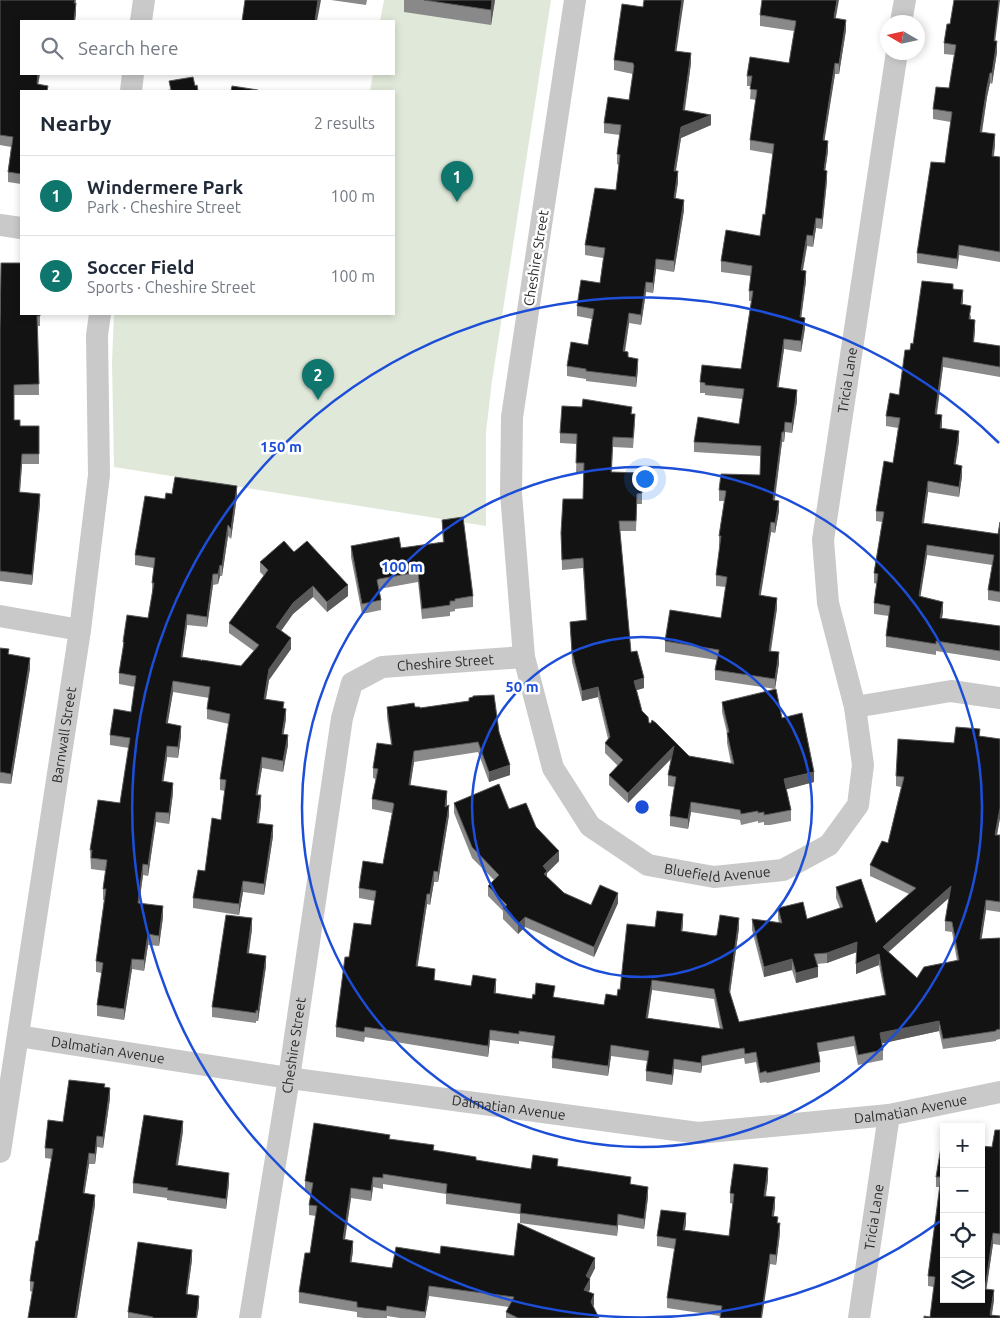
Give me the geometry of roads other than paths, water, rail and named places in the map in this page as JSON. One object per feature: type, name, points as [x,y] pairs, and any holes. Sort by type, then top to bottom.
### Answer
[{"type":"street","points":[[140,20],[144,0]]},
{"type":"street","name":"Cheshire Street","points":[[250,1318],[289,1078],[342,718],[352,682],[382,666],[524,657],[511,493],[512,417],[575,0]]},
{"type":"street","points":[[902,15],[905,0]]},
{"type":"street","name":"Tricia Lane","points":[[855,707],[828,603],[823,540],[896,60]]},
{"type":"street","points":[[130,90],[133,75]]},
{"type":"street","points":[[0,225],[20,228]]},
{"type":"street","name":"Barnwall Street","points":[[0,1152],[80,630],[99,475],[97,335],[100,315]]},
{"type":"street","points":[[0,616],[80,630]]},
{"type":"street","name":"Bluefield Avenue","points":[[524,657],[553,768],[590,826],[648,865],[714,877],[783,870],[828,846],[858,805],[863,765],[855,707]]},
{"type":"street","points":[[855,707],[951,691],[1000,698]]},
{"type":"street","name":"Dalmatian Avenue","points":[[18,1036],[289,1078],[698,1133],[889,1114],[1000,1092]]},
{"type":"street","name":"Tricia Lane","points":[[859,1318],[889,1114]]},
{"type":"place","name":"Windermere Park","points":[[457,202]]},
{"type":"place","name":"Soccer Field","points":[[318,400]]}]
